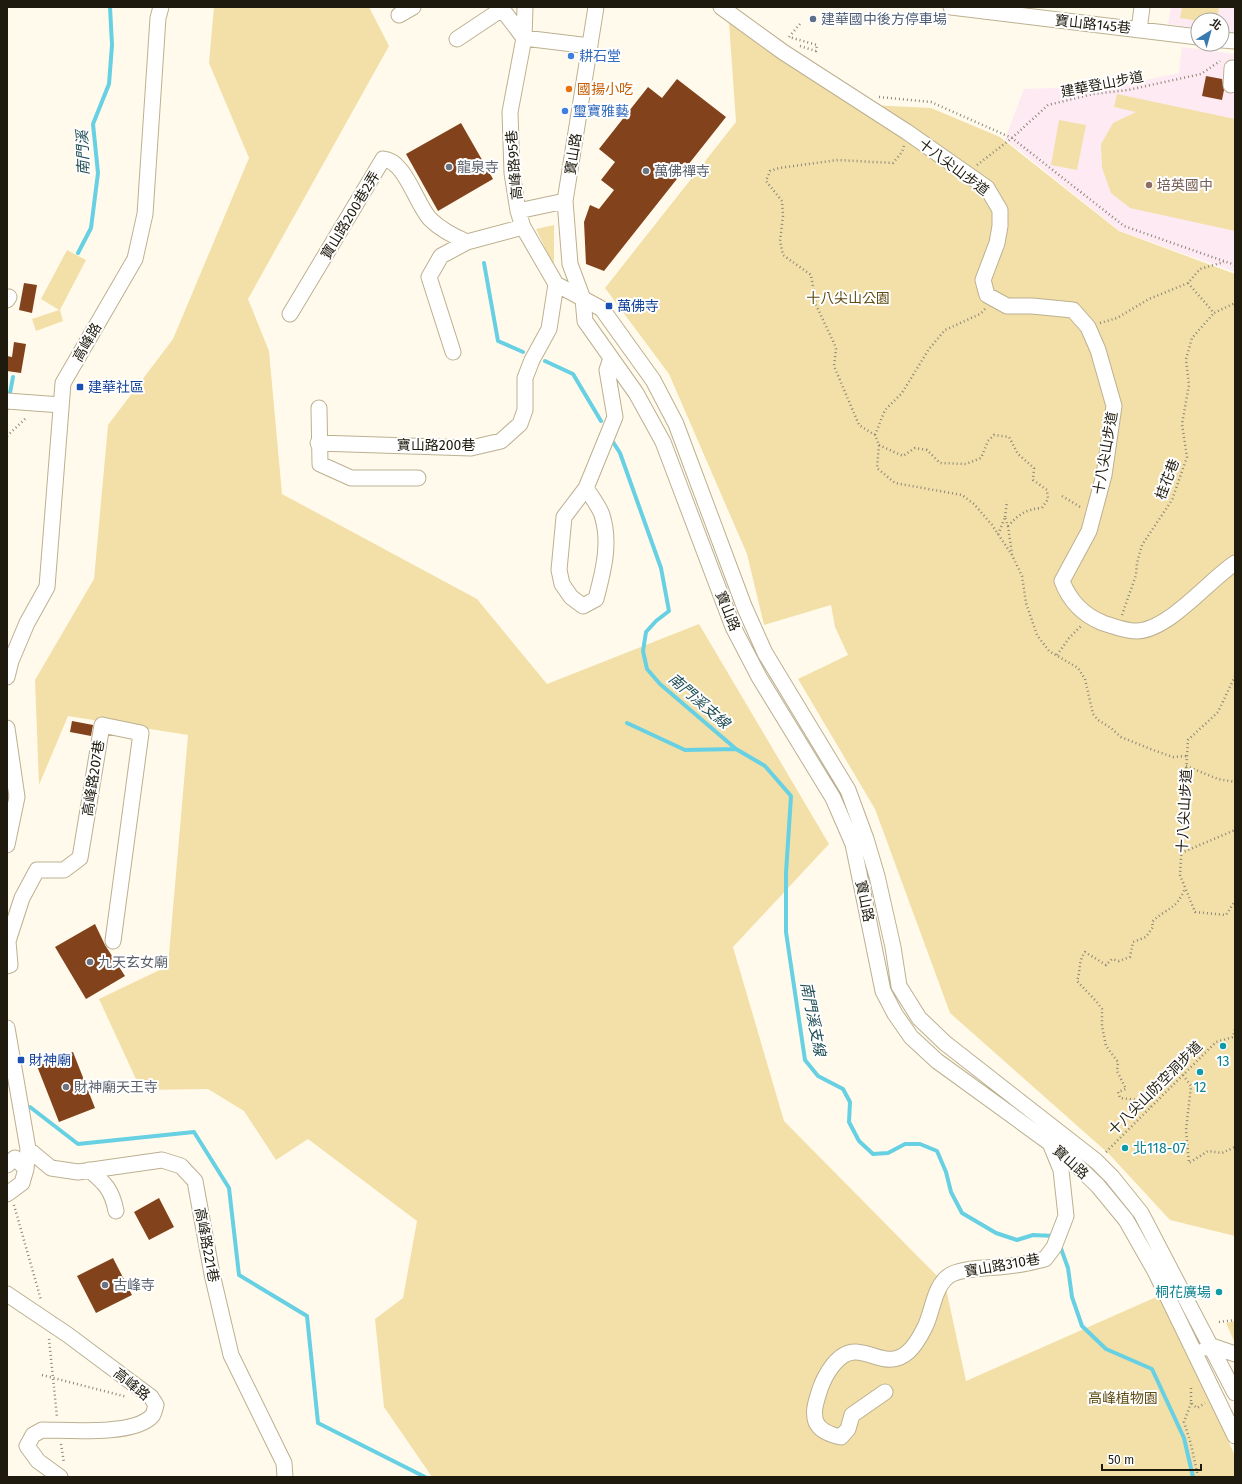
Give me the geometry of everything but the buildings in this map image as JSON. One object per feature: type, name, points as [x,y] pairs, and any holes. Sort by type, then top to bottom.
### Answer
[{"type":"street","name":"高峰路","points":[[7,676],[11,661],[27,623],[47,587],[63,383],[135,259],[145,214],[158,18],[161,7]]},
{"type":"street","points":[[400,16],[413,7]]},
{"type":"street","name":"高峰路95巷","points":[[525,7],[524,38],[510,112],[512,173],[518,211],[523,227],[556,284],[582,299]]},
{"type":"street","name":"寶山路","points":[[596,7],[565,201],[570,264],[582,299],[585,321],[636,393],[663,442],[733,627],[759,677],[833,798],[853,844],[883,991],[895,1014],[911,1037],[937,1061],[1065,1154],[1098,1186],[1126,1220],[1155,1271],[1235,1436]]},
{"type":"street","points":[[721,7],[783,52]]},
{"type":"street","name":"寶山路145巷","points":[[952,7],[998,10],[1190,36]]},
{"type":"street","points":[[1139,30],[1142,7]]},
{"type":"street","points":[[457,39],[502,9],[524,38],[590,46]]},
{"type":"street","name":"十八尖山步道","points":[[783,52],[907,132],[987,188],[1000,210],[1000,226],[997,243],[983,280],[987,295],[1001,303],[1073,310],[1088,327],[1098,350],[1114,406],[1104,476],[1088,531],[1062,581],[1068,596],[1089,617],[1118,627],[1136,631],[1151,628],[1166,621],[1219,574],[1235,563]]},
{"type":"street","points":[[1231,85],[1232,68],[1235,68]]},
{"type":"street","name":"寶山路200巷2弄","points":[[290,314],[383,159],[389,159],[398,166],[429,218],[446,233],[467,242]]},
{"type":"street","points":[[518,211],[565,201]]},
{"type":"street","points":[[453,352],[429,277],[441,256],[467,242],[523,227]]},
{"type":"street","name":"寶山路200巷","points":[[318,443],[471,448],[501,442],[520,424],[525,410],[525,378],[532,360],[549,329],[556,284]]},
{"type":"street","name":"寶山路","points":[[582,299],[602,309],[653,380],[676,424],[744,606],[765,653],[848,790],[866,839],[877,876],[899,986],[918,1018],[946,1044],[1096,1161],[1112,1177],[1141,1213],[1212,1346],[1235,1393]]},
{"type":"street","points":[[586,488],[602,515],[606,543],[604,568],[596,598],[583,606],[570,597],[562,584],[559,570],[564,517],[586,488],[615,417],[608,370],[611,358]]},
{"type":"street","points":[[7,401],[61,405]]},
{"type":"street","points":[[319,408],[318,443],[320,464],[351,478],[418,478]]},
{"type":"street","name":"高峰路207巷","points":[[7,966],[10,965],[8,941],[22,898],[37,870],[64,870],[80,858],[102,725],[141,733],[113,941]]},
{"type":"street","points":[[7,728],[17,797],[7,846]]},
{"type":"street","points":[[7,1028],[11,1070],[28,1149],[26,1169],[22,1183],[7,1194]]},
{"type":"street","name":"寶山路310巷","points":[[885,1392],[852,1415],[848,1429],[841,1437],[830,1435],[818,1426],[815,1418],[816,1402],[825,1375],[845,1354],[856,1352],[888,1360],[897,1358],[908,1352],[926,1327],[935,1298],[943,1282],[951,1275],[960,1272],[1016,1265],[1045,1259],[1054,1247],[1066,1216],[1061,1170],[1050,1143]]},
{"type":"street","name":"高峰路221巷","points":[[28,1149],[51,1168],[78,1172],[162,1160],[181,1166],[195,1181],[212,1274],[231,1355],[284,1463],[285,1477]]},
{"type":"street","points":[[7,1165],[15,1158],[26,1169]]},
{"type":"street","points":[[90,1170],[103,1182],[113,1196],[116,1211]]},
{"type":"street","name":"高峰路","points":[[7,1294],[47,1320],[107,1364],[151,1397],[156,1404],[152,1416],[142,1424],[113,1430],[42,1430],[33,1435],[27,1446],[31,1454],[60,1477]]},
{"type":"street","points":[[1193,1352],[1212,1346],[1235,1354]]},
{"type":"path","points":[[783,52],[788,42],[816,51],[817,45],[789,38],[800,24]]},
{"type":"path","name":"建華登山步道","points":[[967,173],[1012,138],[1048,105],[1093,94],[1128,90],[1201,74],[1226,56]]},
{"type":"path","points":[[872,97],[931,102],[1012,138],[1124,226],[1235,265]]},
{"type":"path","points":[[907,132],[902,152],[893,163],[838,160],[779,168],[770,170],[766,181],[782,201],[783,216],[780,241],[783,255],[811,275],[816,305],[834,343],[834,366],[858,425],[875,435],[879,445],[877,468],[895,483],[962,495],[974,504],[998,534],[1012,555],[1022,576],[1026,603],[1037,635],[1049,651],[1078,668],[1084,679],[1093,714],[1098,720],[1111,728],[1121,737],[1153,750],[1173,757],[1187,756]]},
{"type":"path","points":[[1088,327],[1117,318],[1149,299],[1188,283],[1200,269],[1225,262]]},
{"type":"path","points":[[1188,283],[1214,313],[1235,303]]},
{"type":"path","points":[[875,435],[885,410],[902,393],[928,349],[945,330],[1001,303]]},
{"type":"path","name":"桂花巷","points":[[1118,627],[1136,575],[1136,563],[1142,546],[1172,500],[1187,457],[1182,424],[1189,385],[1186,359],[1192,338],[1214,313]]},
{"type":"path","points":[[7,436],[40,404]]},
{"type":"path","points":[[879,445],[903,456],[915,448],[927,450],[940,463],[966,464],[981,458],[988,441],[994,435],[1009,437],[1018,454],[1034,468],[1033,480],[1046,490],[1048,499],[1042,508],[1033,508],[1018,514],[1008,526]]},
{"type":"path","points":[[1062,496],[1092,515]]},
{"type":"path","points":[[998,534],[1005,517],[1007,501]]},
{"type":"path","points":[[1005,517],[1008,526],[1012,555]]},
{"type":"path","points":[[1057,655],[1069,638],[1089,617]]},
{"type":"path","name":"十八尖山步道","points":[[1235,676],[1218,712],[1188,740],[1180,875],[1195,912],[1226,915],[1235,902]]},
{"type":"path","points":[[1186,766],[1218,779],[1235,782]]},
{"type":"path","points":[[1181,853],[1235,830]]},
{"type":"path","points":[[1151,1107],[1148,1101],[1120,1098],[1118,1092],[1126,1089],[1117,1071],[1118,1062],[1106,1046],[1102,1026],[1102,1009],[1096,1000],[1077,981],[1080,972],[1080,960],[1085,952],[1106,965],[1112,959],[1119,961],[1130,957],[1133,942],[1146,936],[1153,927],[1152,922],[1158,916],[1173,908],[1180,900],[1185,888]]},
{"type":"path","name":"十八尖山防空洞步道","points":[[1096,1161],[1216,1042],[1233,1037],[1235,1029]]},
{"type":"path","points":[[1183,1075],[1191,1086],[1186,1130],[1189,1163],[1208,1151],[1222,1153],[1235,1147]]},
{"type":"path","points":[[1219,1322],[1235,1320]]},
{"type":"path","points":[[42,1375],[134,1399]]},
{"type":"path","points":[[1191,1388],[1191,1403],[1184,1422],[1192,1444],[1198,1477]]},
{"type":"path","points":[[1191,1403],[1197,1408],[1205,1403]]},
{"type":"shaded area","points":[[1171,7],[1235,7],[1235,33],[1230,32],[1230,12],[1190,12],[1190,27],[1168,24]]},
{"type":"shaded area","name":"培英國中","points":[[1182,47],[1190,48],[1190,52],[1220,52],[1235,54],[1235,272],[1120,231],[1005,139],[1024,89],[1117,86],[1179,73]]},
{"type":"green space","name":"高峰植物園","points":[[214,7],[369,7],[389,46],[248,299],[269,351],[282,494],[477,599],[547,684],[699,624],[829,844],[733,947],[784,1121],[945,1284],[966,1381],[1163,1294],[1235,1456],[1235,1477],[432,1477],[384,1407],[375,1319],[403,1298],[417,1221],[308,1139],[276,1160],[244,1111],[208,1089],[141,1090],[99,999],[168,966],[188,735],[68,716],[39,785],[35,680],[94,579],[108,425],[173,339],[249,158],[209,63]]},
{"type":"green space","points":[[1182,7],[1219,7],[1218,12],[1190,12],[1190,20],[1180,18]]},
{"type":"green space","name":"十八尖山公園","points":[[729,23],[850,104],[931,108],[1000,137],[1119,231],[1235,274],[1235,1236],[1170,1220],[1109,1154],[950,1013],[875,809],[798,679],[848,655],[835,627],[831,605],[764,625],[747,554],[669,374],[605,288],[736,122]]},
{"type":"green space","points":[[1117,94],[1235,119],[1235,231],[1130,208],[1111,193],[1102,168],[1101,144],[1113,123],[1136,112],[1114,107]]},
{"type":"green space","points":[[1059,120],[1086,125],[1077,170],[1051,165]]},
{"type":"green space","points":[[554,225],[554,266],[536,229]]},
{"type":"green space","points":[[67,250],[86,260],[60,310],[63,321],[36,331],[32,319],[59,310],[41,299]]},
{"type":"green space","points":[[1235,1321],[1235,1343],[1226,1323]]},
{"type":"waterway","name":"南門溪","points":[[78,253],[91,228],[98,173],[93,124],[109,84],[112,45],[110,7]]},
{"type":"waterway","name":"南門溪支線","points":[[484,263],[498,341],[523,352]]},
{"type":"waterway","name":"南門溪支線","points":[[545,361],[573,374],[601,421]]},
{"type":"waterway","points":[[7,409],[13,377]]},
{"type":"waterway","name":"南門溪支線","points":[[613,442],[620,453],[661,568],[669,611],[656,621],[646,632],[643,651],[647,669],[660,684],[736,749],[765,766],[791,796],[786,873],[786,932],[805,1060],[818,1076],[843,1089],[850,1102],[849,1122],[859,1141],[873,1154],[888,1153],[905,1144],[920,1144],[937,1151],[946,1172],[951,1192],[962,1213],[996,1233],[1017,1240],[1033,1235],[1055,1236]]},
{"type":"waterway","points":[[627,723],[685,750],[736,749]]},
{"type":"waterway","points":[[30,1107],[78,1144],[194,1132],[229,1188],[239,1275],[307,1316],[318,1423],[425,1477]]},
{"type":"waterway","name":"南門溪支線","points":[[1059,1243],[1068,1268],[1072,1297],[1082,1326],[1106,1349],[1152,1369],[1184,1438],[1193,1477]]},
{"type":"place","name":"建華國中後方停車場","points":[[813,19]]},
{"type":"place","name":"耕石堂","points":[[571,56]]},
{"type":"place","name":"國揚小吃","points":[[569,89]]},
{"type":"place","name":"璽寶雅藝","points":[[565,111]]},
{"type":"place","name":"龍泉寺","points":[[449,167]]},
{"type":"place","name":"萬佛禪寺","points":[[646,171]]},
{"type":"place","name":"培英國中","points":[[1149,185]]},
{"type":"place","name":"萬佛寺","points":[[609,306]]},
{"type":"place","name":"建華社區","points":[[80,387]]},
{"type":"place","name":"九天玄女廟","points":[[90,962]]},
{"type":"place","name":"13","points":[[1223,1046]]},
{"type":"place","name":"財神廟","points":[[21,1060]]},
{"type":"place","name":"12","points":[[1200,1072]]},
{"type":"place","name":"財神廟天王寺","points":[[66,1087]]},
{"type":"place","name":"北118-07","points":[[1125,1148]]},
{"type":"place","name":"古峰寺","points":[[105,1285]]},
{"type":"place","name":"桐花廣場","points":[[1219,1292]]}]
